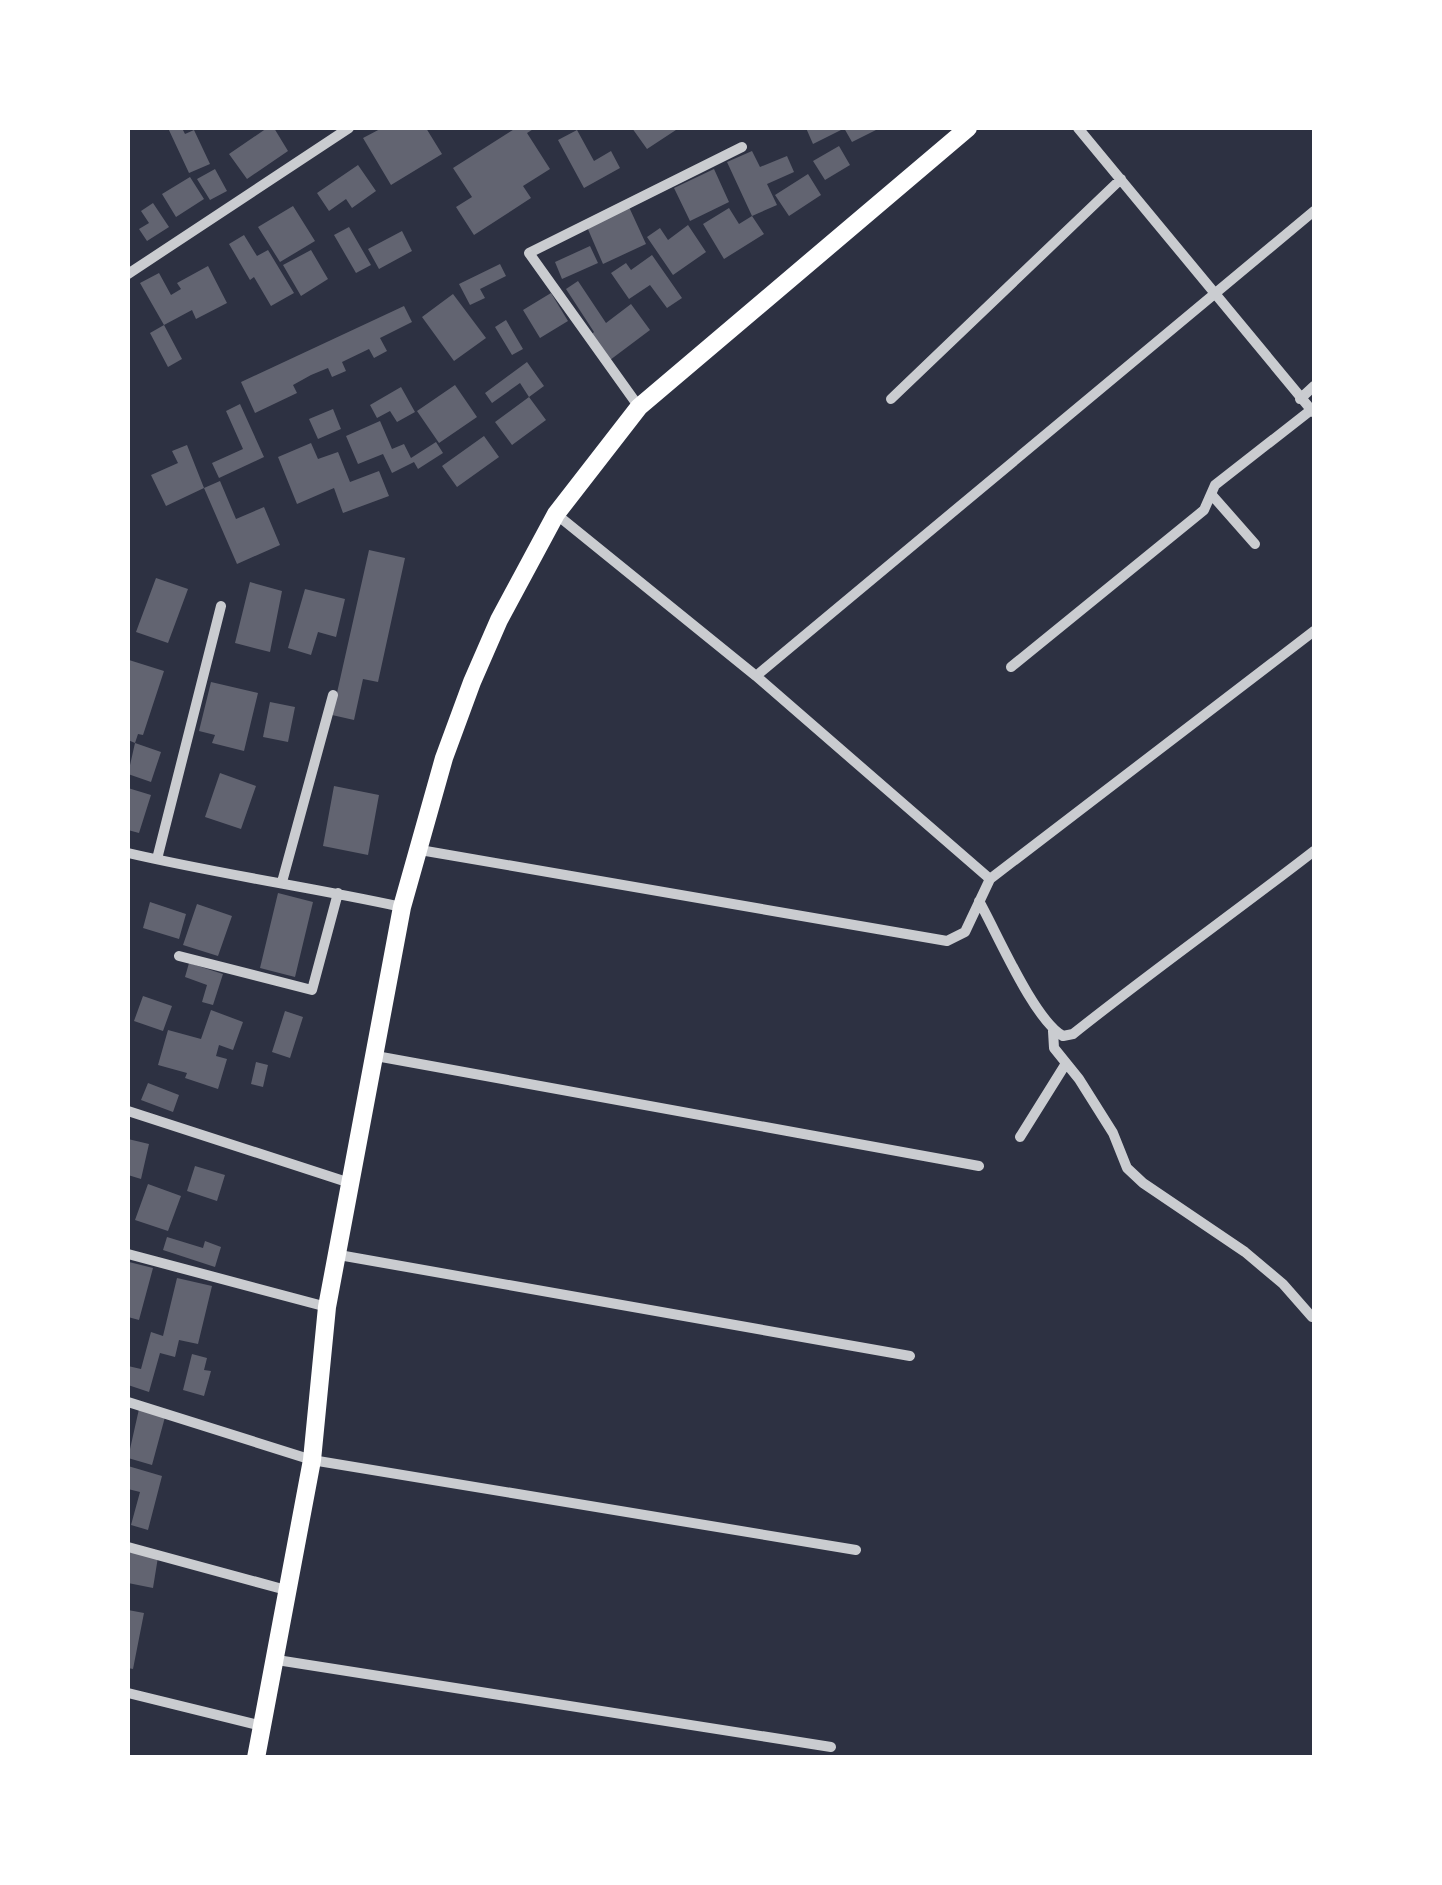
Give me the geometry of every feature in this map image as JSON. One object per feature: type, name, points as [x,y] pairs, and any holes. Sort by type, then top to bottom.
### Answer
[{"type":"highway","points":[[256,1758],[312,1460],[327,1307],[402,907],[444,758],[499,620],[556,514],[639,407],[968,128]]},
{"type":"street","points":[[128,274],[349,128]]},
{"type":"street","points":[[1011,668],[1204,510],[1216,485],[1313,412],[1078,128]]},
{"type":"street","points":[[639,407],[529,253],[742,147]]},
{"type":"street","points":[[891,399],[1121,178]]},
{"type":"street","points":[[756,676],[1314,211]]},
{"type":"street","points":[[1300,399],[1314,386]]},
{"type":"street","points":[[1212,494],[1256,544]]},
{"type":"street","points":[[556,514],[756,676],[990,879]]},
{"type":"street","points":[[156,859],[221,606]]},
{"type":"street","points":[[420,850],[947,942],[965,932],[990,879],[1314,631]]},
{"type":"street","points":[[282,882],[333,695]]},
{"type":"street","points":[[980,902],[1038,1008],[1053,1031],[1062,1036],[1073,1034],[1186,944],[1211,930],[1314,851]]},
{"type":"street","points":[[128,853],[228,876],[282,882],[402,907]]},
{"type":"street","points":[[179,956],[312,990],[338,893]]},
{"type":"street","points":[[1053,1031],[1054,1048],[1113,1133],[1127,1168],[1143,1183],[1246,1252],[1283,1284],[1312,1317]]},
{"type":"street","points":[[376,1056],[979,1166]]},
{"type":"street","points":[[1020,1137],[1064,1065]]},
{"type":"street","points":[[128,1111],[350,1183]]},
{"type":"street","points":[[128,1254],[327,1307]]},
{"type":"street","points":[[338,1255],[910,1356]]},
{"type":"street","points":[[128,1402],[312,1460],[856,1550]]},
{"type":"street","points":[[128,1547],[286,1590]]},
{"type":"street","points":[[276,1660],[832,1747]]},
{"type":"street","points":[[128,1692],[262,1726]]},
{"type":"building","points":[[168,128],[182,128],[185,134],[194,130],[210,164],[189,173]]},
{"type":"building","points":[[267,128],[274,128],[288,151],[247,179],[229,154]]},
{"type":"building","points":[[382,128],[426,128],[442,154],[391,185],[363,138]]},
{"type":"building","points":[[516,128],[535,128],[527,133],[550,169],[523,186],[531,198],[474,235],[456,207],[472,197],[453,168]]},
{"type":"building","points":[[632,128],[679,128],[647,149]]},
{"type":"building","points":[[806,128],[839,128],[841,130],[813,144]]},
{"type":"building","points":[[844,128],[880,128],[852,142]]},
{"type":"building","points":[[577,130],[594,161],[611,151],[620,168],[584,188],[558,140]]},
{"type":"building","points":[[839,146],[850,165],[825,180],[813,161]]},
{"type":"building","points":[[752,151],[760,167],[787,156],[794,172],[767,184],[777,205],[752,216],[727,162]]},
{"type":"building","points":[[358,165],[376,191],[352,208],[346,199],[329,211],[317,193]]},
{"type":"building","points":[[215,169],[227,191],[210,200],[197,179]]},
{"type":"building","points":[[714,169],[729,202],[690,221],[674,188]]},
{"type":"building","points":[[808,174],[821,195],[789,216],[775,195]]},
{"type":"building","points":[[190,177],[204,199],[176,217],[162,194]]},
{"type":"building","points":[[153,203],[169,227],[147,241],[139,229],[149,223],[141,211]]},
{"type":"building","points":[[293,206],[315,241],[280,262],[258,227]]},
{"type":"building","points":[[629,207],[646,244],[603,264],[587,227]]},
{"type":"building","points":[[729,208],[739,224],[752,216],[764,234],[724,259],[703,224]]},
{"type":"building","points":[[688,225],[706,252],[673,275],[647,237],[660,228],[668,240]]},
{"type":"building","points":[[349,227],[371,265],[356,273],[334,235]]},
{"type":"building","points":[[402,231],[412,251],[379,269],[368,249]]},
{"type":"building","points":[[244,235],[257,256],[268,250],[294,293],[271,306],[229,244]]},
{"type":"building","points":[[590,246],[598,263],[562,279],[555,262]]},
{"type":"building","points":[[311,250],[328,279],[301,296],[283,265]]},
{"type":"building","points":[[652,255],[682,298],[667,308],[650,285],[629,299],[611,273],[626,263],[631,270]]},
{"type":"building","points":[[500,264],[506,276],[480,289],[485,298],[470,305],[459,284]]},
{"type":"building","points":[[208,266],[227,303],[196,319],[192,310],[164,325],[140,283],[159,273],[171,295],[181,289],[177,283]]},
{"type":"building","points":[[578,281],[606,323],[631,304],[650,330],[610,360],[566,289]]},
{"type":"building","points":[[551,293],[568,321],[540,338],[523,310]]},
{"type":"building","points":[[453,294],[486,338],[454,361],[422,317]]},
{"type":"building","points":[[404,306],[412,322],[380,338],[387,351],[374,358],[369,349],[342,362],[346,371],[332,377],[328,368],[311,375],[293,385],[297,393],[255,413],[241,382]]},
{"type":"building","points":[[506,320],[523,349],[512,355],[495,327]]},
{"type":"building","points":[[164,325],[182,359],[168,367],[150,333]]},
{"type":"building","points":[[527,362],[544,386],[529,397],[520,383],[492,403],[485,393]]},
{"type":"building","points":[[455,385],[477,417],[439,443],[417,411]]},
{"type":"building","points":[[401,387],[415,412],[397,422],[390,411],[377,418],[370,405]]},
{"type":"building","points":[[529,397],[546,420],[512,445],[495,422]]},
{"type":"building","points":[[240,404],[264,457],[219,478],[212,463],[243,449],[226,411]]},
{"type":"building","points":[[333,409],[341,429],[318,439],[309,419]]},
{"type":"building","points":[[380,421],[392,449],[404,444],[411,458],[436,442],[443,453],[418,469],[414,462],[392,473],[383,454],[358,464],[346,436]]},
{"type":"building","points":[[484,436],[499,457],[457,487],[442,466]]},
{"type":"building","points":[[311,443],[318,459],[338,452],[350,482],[379,471],[389,496],[343,513],[334,488],[297,504],[278,457]]},
{"type":"building","points":[[187,445],[204,488],[166,506],[151,475],[178,463],[172,451]]},
{"type":"building","points":[[220,481],[236,519],[264,507],[280,545],[237,564],[204,488]]},
{"type":"building","points":[[369,550],[405,558],[378,682],[363,679],[354,720],[332,715]]},
{"type":"building","points":[[156,578],[188,589],[168,643],[136,632]]},
{"type":"building","points":[[250,582],[282,591],[270,652],[235,643]]},
{"type":"building","points":[[305,589],[345,599],[336,637],[318,632],[311,655],[288,648]]},
{"type":"building","points":[[129,660],[164,671],[143,735],[138,734],[135,743],[128,740]]},
{"type":"building","points":[[211,682],[258,693],[244,751],[212,743],[215,735],[199,731]]},
{"type":"building","points":[[270,702],[295,707],[288,742],[263,737]]},
{"type":"building","points":[[135,743],[161,752],[151,782],[128,774]]},
{"type":"building","points":[[220,773],[256,786],[241,829],[205,817]]},
{"type":"building","points":[[334,786],[379,795],[368,855],[323,846]]},
{"type":"building","points":[[128,788],[151,795],[139,833],[128,830]]},
{"type":"building","points":[[278,893],[313,902],[295,977],[260,968]]},
{"type":"building","points":[[150,902],[186,914],[179,939],[143,928]]},
{"type":"building","points":[[197,904],[232,916],[218,956],[183,945]]},
{"type":"building","points":[[189,963],[223,974],[213,1005],[202,1002],[207,985],[185,977]]},
{"type":"building","points":[[143,996],[172,1006],[163,1031],[134,1021]]},
{"type":"building","points":[[211,1010],[243,1022],[233,1050],[219,1045],[216,1056],[227,1059],[218,1089],[185,1078],[187,1073],[158,1065],[168,1030],[201,1039]]},
{"type":"building","points":[[285,1011],[303,1017],[290,1058],[272,1052]]},
{"type":"building","points":[[256,1062],[268,1065],[263,1087],[251,1084]]},
{"type":"building","points":[[148,1083],[179,1095],[173,1112],[141,1100]]},
{"type":"building","points":[[128,1139],[149,1144],[141,1179],[128,1175]]},
{"type":"building","points":[[195,1166],[225,1175],[217,1201],[187,1191]]},
{"type":"building","points":[[148,1184],[181,1196],[168,1231],[135,1220]]},
{"type":"building","points":[[167,1237],[203,1248],[205,1241],[221,1247],[215,1267],[163,1250]]},
{"type":"building","points":[[129,1262],[153,1268],[139,1320],[128,1317]]},
{"type":"building","points":[[177,1278],[212,1286],[198,1344],[179,1340],[175,1357],[160,1353],[149,1392],[128,1385],[128,1366],[141,1369],[151,1332],[163,1336]]},
{"type":"building","points":[[192,1354],[207,1358],[204,1370],[211,1371],[204,1396],[183,1390]]},
{"type":"building","points":[[139,1409],[165,1417],[152,1465],[128,1458]]},
{"type":"building","points":[[128,1466],[162,1476],[148,1530],[131,1525],[140,1492],[128,1489]]},
{"type":"building","points":[[128,1552],[158,1557],[153,1588],[128,1583]]},
{"type":"building","points":[[128,1610],[144,1613],[133,1669],[128,1668]]}]
